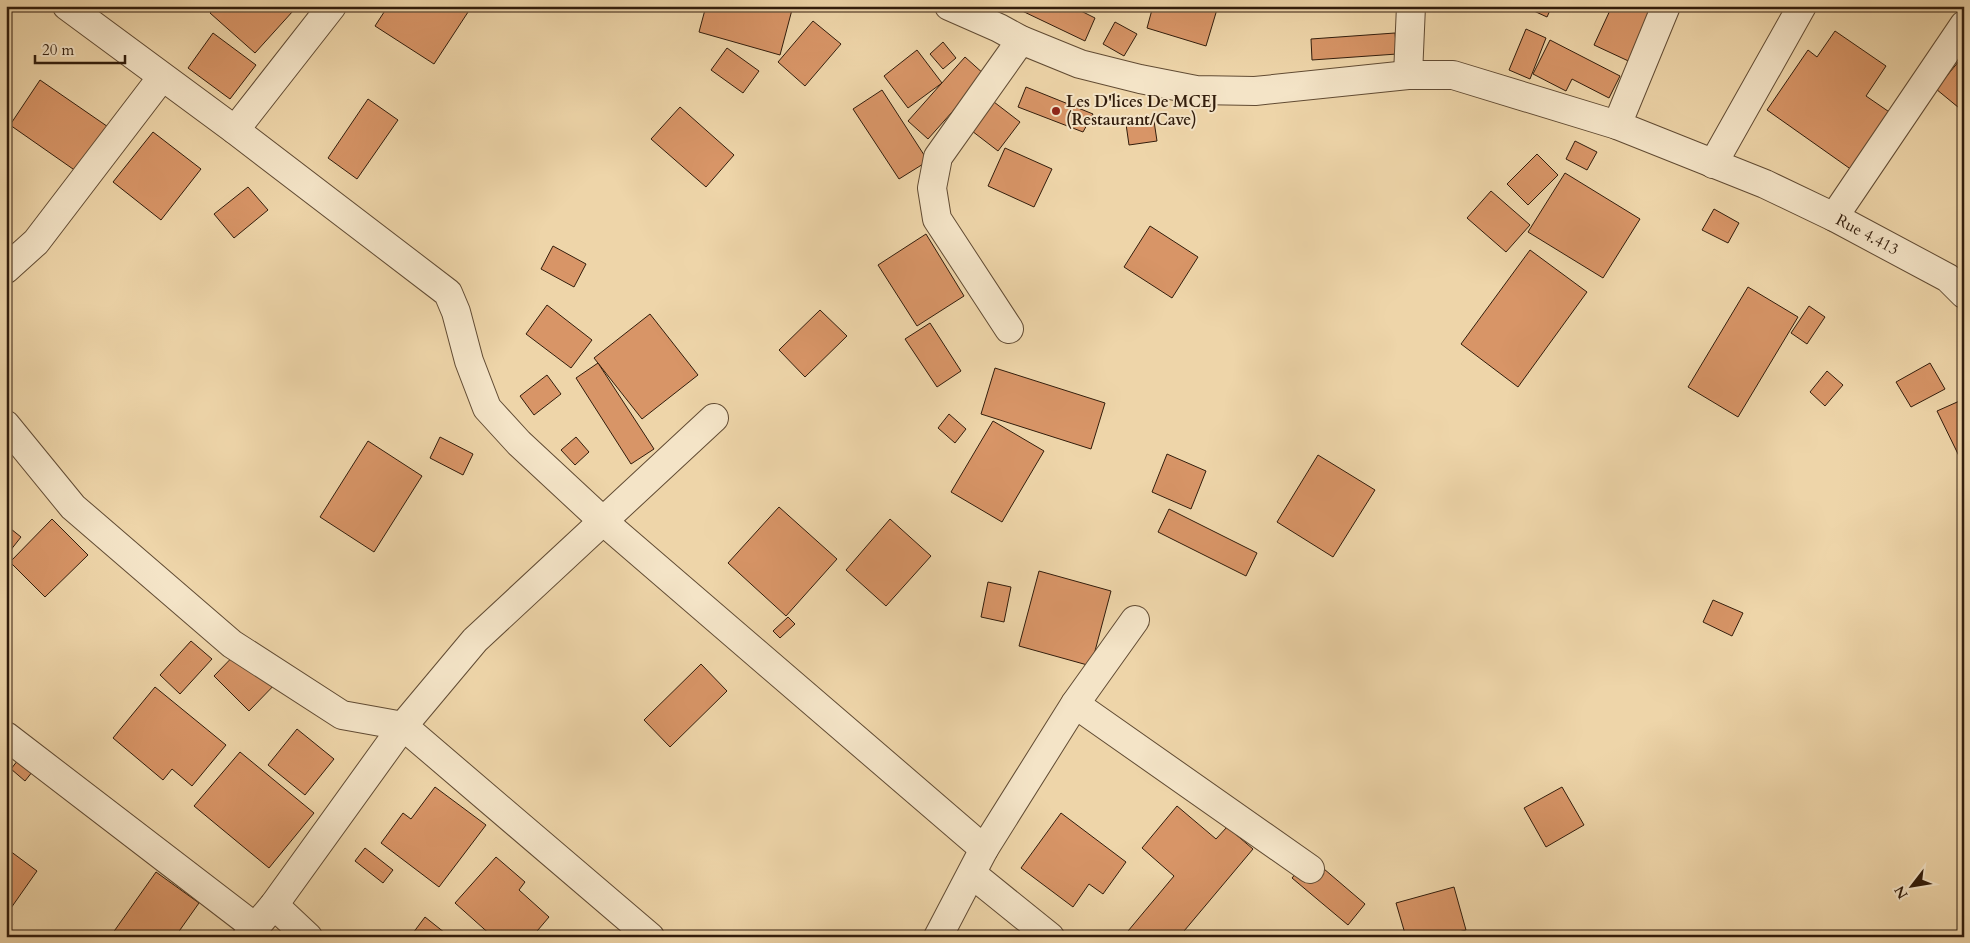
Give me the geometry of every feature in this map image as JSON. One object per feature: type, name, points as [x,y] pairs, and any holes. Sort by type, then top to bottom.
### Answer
[{"type":"street","points":[[66,6],[235,130],[448,293],[456,312],[469,361],[487,408],[519,443],[604,522],[984,849]]},
{"type":"street","points":[[235,130],[332,6]]},
{"type":"street","name":"Rue 4.413","points":[[949,6],[1009,25],[1080,64],[1140,79],[1196,90],[1255,91],[1408,75],[1452,75],[1617,125],[1765,184],[1834,217],[1948,278],[1964,294]]},
{"type":"street","points":[[1408,75],[1411,6]]},
{"type":"street","points":[[1617,125],[1666,6]]},
{"type":"street","points":[[1713,164],[1802,6]]},
{"type":"street","points":[[1009,25],[938,157],[932,188],[937,219],[1009,329]]},
{"type":"street","points":[[1834,217],[1964,25]]},
{"type":"street","points":[[6,269],[36,242],[162,77]]},
{"type":"street","points":[[6,736],[252,932],[274,905],[403,726],[475,640],[714,418]]},
{"type":"street","points":[[6,425],[73,507],[232,644],[342,715],[403,726],[650,937]]},
{"type":"street","points":[[938,937],[984,849],[1075,704],[1135,620]]},
{"type":"street","points":[[1075,704],[1310,868]]},
{"type":"street","points":[[972,874],[1050,937]]},
{"type":"street","points":[[274,905],[308,937]]},
{"type":"building","points":[[216,6],[288,6],[293,11],[255,53],[210,13]]},
{"type":"building","points":[[388,6],[472,6],[434,64],[375,26]]},
{"type":"building","points":[[706,6],[793,6],[780,55],[699,32]]},
{"type":"building","points":[[1020,6],[1071,6],[1095,18],[1085,41],[1018,9]]},
{"type":"building","points":[[1153,6],[1218,6],[1206,46],[1147,28]]},
{"type":"building","points":[[1523,6],[1552,6],[1547,17]]},
{"type":"building","points":[[1612,6],[1664,6],[1637,65],[1594,45]]},
{"type":"building","points":[[813,21],[841,44],[805,86],[778,62]]},
{"type":"building","points":[[1115,22],[1137,34],[1124,56],[1103,44]]},
{"type":"building","points":[[1526,29],[1546,38],[1530,79],[1509,70]]},
{"type":"building","points":[[1835,31],[1886,66],[1866,96],[1898,118],[1859,175],[1767,110],[1808,50],[1817,57]]},
{"type":"building","points":[[213,33],[256,65],[230,99],[188,68]]},
{"type":"building","points":[[1395,33],[1397,54],[1312,60],[1311,39]]},
{"type":"building","points":[[1550,40],[1620,76],[1609,98],[1572,79],[1566,91],[1533,74]]},
{"type":"building","points":[[943,42],[956,58],[943,69],[930,54]]},
{"type":"building","points":[[727,48],[759,71],[743,93],[711,70]]},
{"type":"building","points":[[917,50],[942,83],[908,108],[884,76]]},
{"type":"building","points":[[1964,55],[1964,112],[1936,89]]},
{"type":"building","points":[[965,57],[985,75],[928,139],[908,121]]},
{"type":"building","points":[[40,80],[114,131],[83,176],[10,125]]},
{"type":"building","name":"Les D'lices De MCEJ (Restaurant/Cave)","points":[[1026,87],[1093,114],[1083,132],[1018,107]]},
{"type":"building","points":[[882,90],[928,161],[899,179],[853,109]]},
{"type":"building","points":[[368,99],[398,120],[357,179],[328,158]]},
{"type":"building","points":[[994,102],[1020,122],[998,151],[972,131]]},
{"type":"building","points":[[680,107],[734,155],[706,187],[651,139]]},
{"type":"building","points":[[1154,121],[1157,141],[1129,145],[1126,124]]},
{"type":"building","points":[[153,132],[201,169],[161,220],[113,182]]},
{"type":"building","points":[[1575,141],[1597,152],[1587,170],[1566,159]]},
{"type":"building","points":[[1005,148],[1052,169],[1034,207],[988,186]]},
{"type":"building","points":[[1537,154],[1558,175],[1528,205],[1507,184]]},
{"type":"building","points":[[1565,173],[1640,219],[1603,278],[1528,232]]},
{"type":"building","points":[[248,187],[268,210],[234,238],[214,214]]},
{"type":"building","points":[[1491,191],[1530,225],[1506,252],[1467,218]]},
{"type":"building","points":[[1714,209],[1739,223],[1728,243],[1702,230]]},
{"type":"building","points":[[1150,226],[1198,257],[1172,298],[1124,267]]},
{"type":"building","points":[[926,234],[964,296],[917,326],[878,265]]},
{"type":"building","points":[[553,246],[586,264],[574,287],[541,269]]},
{"type":"building","points":[[1530,250],[1587,292],[1518,387],[1461,344]]},
{"type":"building","points":[[1748,287],[1798,317],[1738,417],[1688,387]]},
{"type":"building","points":[[547,305],[592,340],[571,368],[526,334]]},
{"type":"building","points":[[1809,306],[1825,317],[1807,344],[1791,333]]},
{"type":"building","points":[[820,310],[847,336],[805,377],[779,350]]},
{"type":"building","points":[[650,314],[698,375],[642,419],[594,358]]},
{"type":"building","points":[[930,323],[961,371],[937,387],[905,339]]},
{"type":"building","points":[[598,363],[654,449],[631,464],[576,378]]},
{"type":"building","points":[[1930,363],[1945,389],[1911,407],[1896,382]]},
{"type":"building","points":[[995,368],[1105,403],[1091,449],[981,414]]},
{"type":"building","points":[[1827,371],[1843,385],[1825,406],[1810,392]]},
{"type":"building","points":[[547,375],[561,394],[534,415],[520,396]]},
{"type":"building","points":[[1964,399],[1964,454],[1959,456],[1937,411]]},
{"type":"building","points":[[949,414],[966,429],[955,443],[938,428]]},
{"type":"building","points":[[993,421],[1044,451],[1002,522],[951,492]]},
{"type":"building","points":[[440,437],[473,454],[463,475],[430,458]]},
{"type":"building","points":[[576,437],[589,452],[575,465],[561,450]]},
{"type":"building","points":[[368,441],[422,476],[374,552],[320,517]]},
{"type":"building","points":[[1167,454],[1206,471],[1191,509],[1152,492]]},
{"type":"building","points":[[1318,455],[1375,490],[1333,557],[1277,522]]},
{"type":"building","points":[[779,507],[837,559],[786,616],[728,563]]},
{"type":"building","points":[[1169,509],[1257,553],[1246,576],[1158,532]]},
{"type":"building","points":[[52,519],[88,555],[45,597],[10,562]]},
{"type":"building","points":[[890,519],[931,556],[886,606],[846,570]]},
{"type":"building","points":[[6,525],[21,537],[6,556]]},
{"type":"building","points":[[1039,571],[1111,591],[1091,666],[1019,646]]},
{"type":"building","points":[[988,582],[1011,587],[1004,622],[981,617]]},
{"type":"building","points":[[1713,600],[1743,613],[1732,636],[1703,622]]},
{"type":"building","points":[[788,617],[795,624],[780,638],[773,631]]},
{"type":"building","points":[[191,641],[212,659],[180,694],[160,675]]},
{"type":"building","points":[[247,642],[282,677],[249,711],[214,676]]},
{"type":"building","points":[[701,664],[727,691],[670,747],[644,720]]},
{"type":"building","points":[[155,687],[226,745],[192,786],[172,769],[163,780],[113,738]]},
{"type":"building","points":[[297,729],[334,759],[305,795],[268,765]]},
{"type":"building","points":[[25,751],[40,762],[25,781],[11,769]]},
{"type":"building","points":[[240,752],[314,813],[269,868],[194,806]]},
{"type":"building","points":[[435,787],[486,825],[439,887],[381,843],[403,813],[411,819]]},
{"type":"building","points":[[1562,787],[1584,825],[1546,847],[1524,808]]},
{"type":"building","points":[[1177,806],[1216,839],[1227,827],[1253,849],[1179,937],[1123,937],[1174,876],[1142,848]]},
{"type":"building","points":[[1061,813],[1126,862],[1103,894],[1089,884],[1073,907],[1021,868]]},
{"type":"building","points":[[6,848],[37,871],[11,908],[6,905]]},
{"type":"building","points":[[365,848],[393,870],[383,883],[355,861]]},
{"type":"building","points":[[496,857],[525,882],[519,890],[549,917],[532,937],[493,937],[455,903]]},
{"type":"building","points":[[1310,857],[1365,904],[1348,925],[1292,878]]},
{"type":"building","points":[[156,872],[199,903],[175,937],[110,937]]},
{"type":"building","points":[[1454,887],[1466,930],[1440,937],[1406,937],[1396,903]]},
{"type":"building","points":[[425,917],[450,937],[410,937]]},
{"type":"place","name":"Les D'lices De MCEJ (Restaurant/Cave)","points":[[1056,111]]}]
